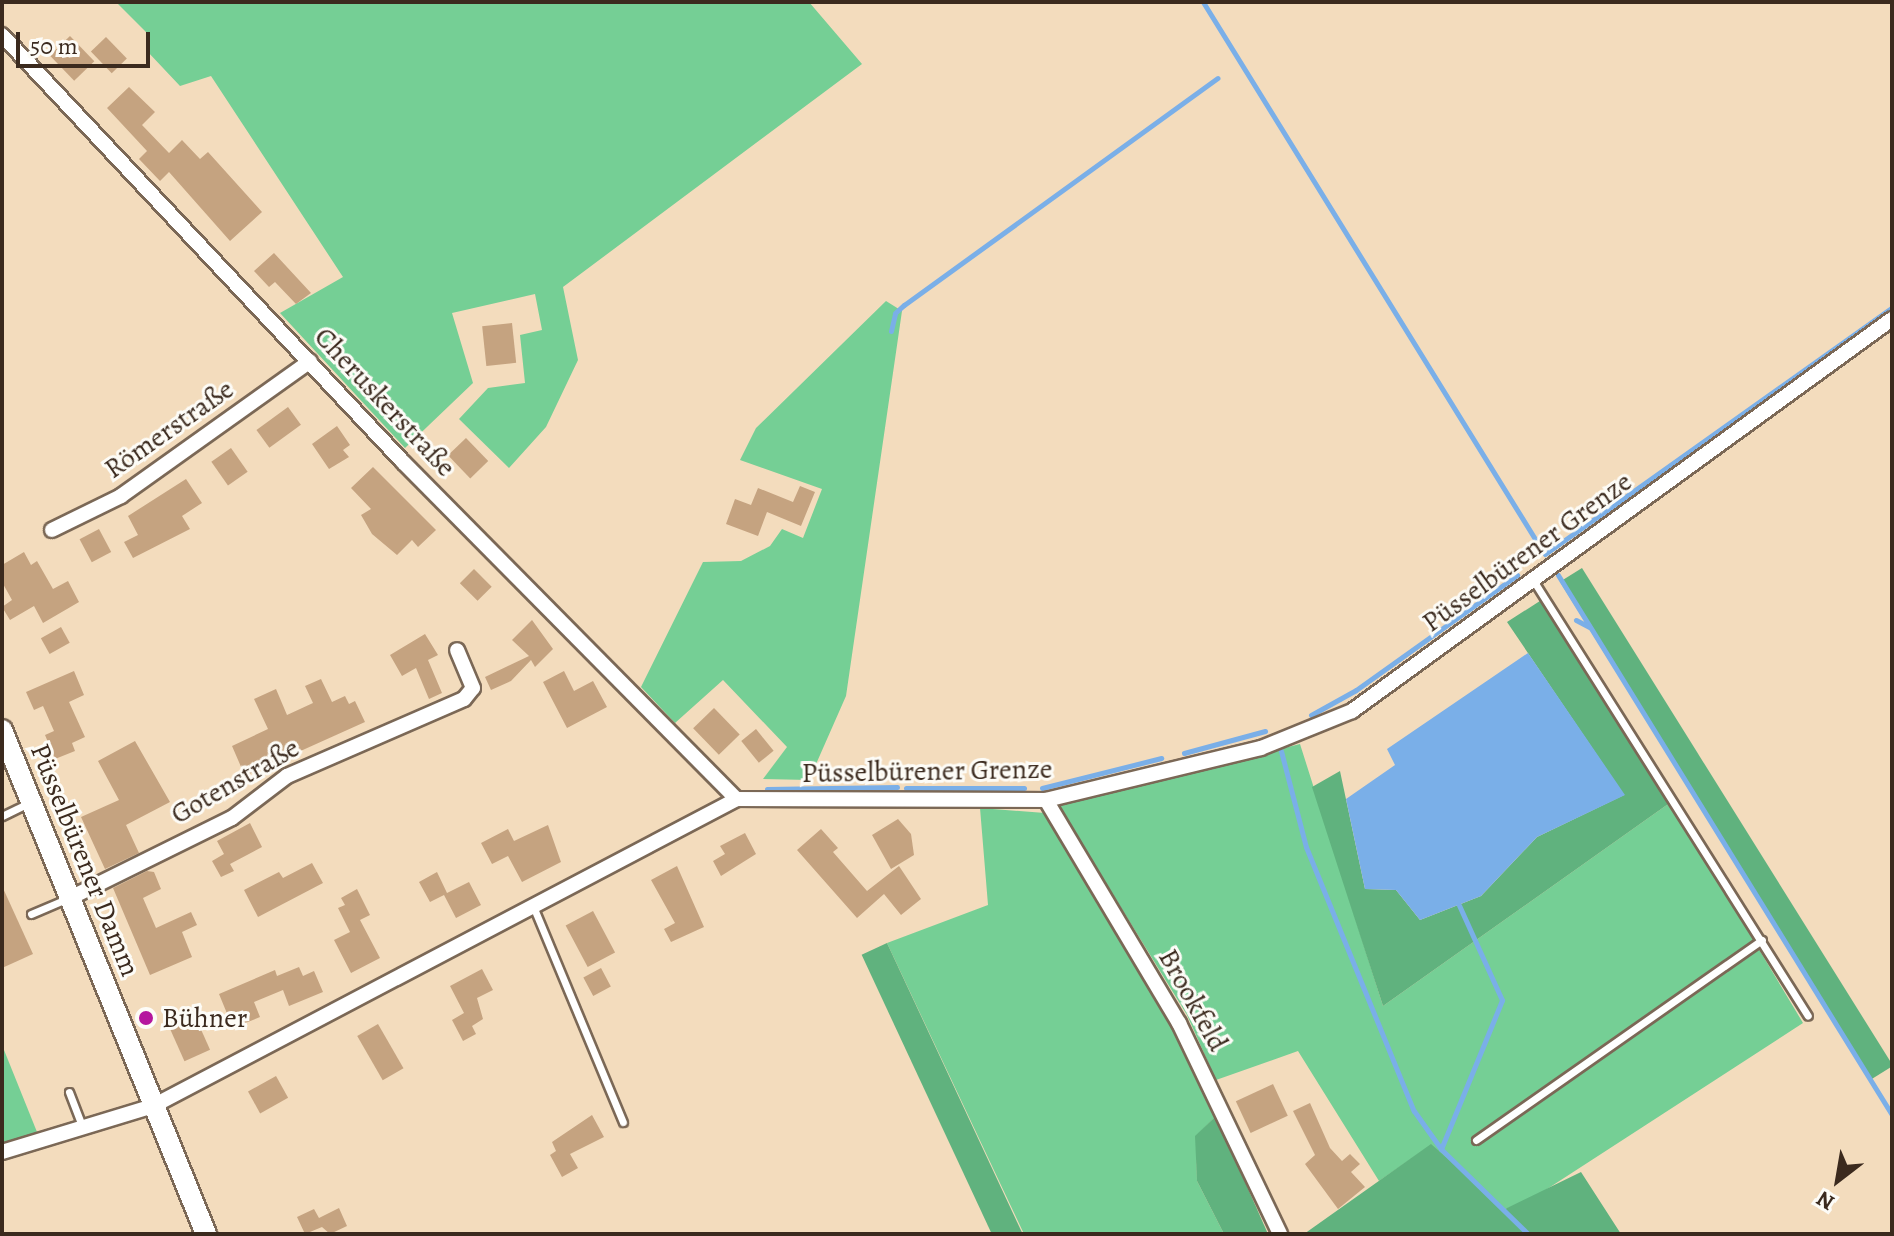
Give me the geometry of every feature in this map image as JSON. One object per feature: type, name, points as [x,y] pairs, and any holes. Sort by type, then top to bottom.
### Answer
[{"type":"main road","name":"Püsselbürener Damm","points":[[2,730],[206,1234]]},
{"type":"street","name":"Cheruskerstraße","points":[[2,35],[403,462],[737,799]]},
{"type":"street","name":"Püsselbürener Grenze","points":[[2,1152],[153,1106],[532,904],[737,799],[1046,800],[1261,748],[1352,711],[1892,319]]},
{"type":"street","name":"Römerstraße","points":[[52,530],[121,496],[310,361]]},
{"type":"street","name":"Gotenstraße","points":[[72,897],[232,818],[287,776],[464,699],[473,688],[457,650]]},
{"type":"street","name":"Brookfeld","points":[[1046,800],[1179,1023],[1280,1234]]},
{"type":"lane","points":[[1533,580],[1808,1016]]},
{"type":"lane","points":[[2,816],[32,801]]},
{"type":"lane","points":[[31,914],[72,897]]},
{"type":"lane","points":[[532,904],[623,1122]]},
{"type":"lane","points":[[1476,1140],[1762,940]]},
{"type":"lane","points":[[69,1092],[83,1128]]},
{"type":"green space","points":[[116,2],[809,2],[862,64],[563,287],[578,360],[546,427],[509,468],[459,419],[488,388],[525,383],[520,335],[542,330],[535,294],[452,313],[473,383],[405,448],[280,313],[343,277],[211,76],[180,86],[147,51],[150,36]]},
{"type":"green space","points":[[886,301],[902,311],[846,696],[809,780],[763,779],[787,747],[723,680],[675,723],[641,687],[703,562],[741,561],[770,546],[782,529],[803,538],[822,489],[740,460],[756,428]]},
{"type":"green space","points":[[1582,568],[1892,1064],[1871,1080],[1560,582]]},
{"type":"green space","points":[[1543,599],[1671,802],[1383,1006],[1312,787],[1340,771],[1365,889],[1396,890],[1420,920],[1481,896],[1537,837],[1624,795],[1507,622]]},
{"type":"green space","points":[[1300,744],[1383,1006],[1671,802],[1803,1023],[1527,1202],[1505,1209],[1431,1145],[1379,1181],[1298,1051],[1216,1080],[1187,1015],[1058,805]]},
{"type":"green space","points":[[980,808],[1045,813],[1174,1026],[1216,1116],[1196,1136],[1197,1181],[1224,1234],[1024,1234],[887,943],[988,905]]},
{"type":"green space","points":[[887,943],[1023,1234],[992,1234],[862,955]]},
{"type":"green space","points":[[2,1045],[37,1132],[2,1144]]},
{"type":"green space","points":[[1216,1116],[1268,1234],[1224,1234],[1197,1181],[1195,1136]]},
{"type":"green space","points":[[1431,1144],[1505,1209],[1581,1172],[1621,1234],[1304,1234]]},
{"type":"water","points":[[1528,653],[1625,795],[1537,837],[1481,896],[1420,920],[1396,890],[1365,889],[1346,799],[1395,765],[1387,749]]},
{"type":"building","points":[[70,36],[94,61],[74,81],[50,55]]},
{"type":"building","points":[[106,37],[127,59],[112,73],[91,52]]},
{"type":"building","points":[[129,87],[155,112],[142,125],[169,153],[182,140],[200,159],[208,152],[262,212],[230,241],[169,172],[160,181],[139,159],[147,151],[107,108]]},
{"type":"building","points":[[274,253],[311,293],[296,304],[275,282],[269,287],[254,271]]},
{"type":"building","points":[[512,323],[516,363],[486,366],[482,326]]},
{"type":"building","points":[[288,407],[301,425],[269,448],[256,430]]},
{"type":"building","points":[[337,426],[350,445],[343,450],[349,457],[329,469],[312,444]]},
{"type":"building","points":[[466,438],[488,461],[470,478],[448,455]]},
{"type":"building","points":[[231,448],[248,472],[228,486],[211,462]]},
{"type":"building","points":[[373,467],[436,530],[418,547],[412,540],[397,555],[372,534],[361,515],[371,509],[351,488]]},
{"type":"building","points":[[186,479],[202,503],[182,516],[190,529],[133,558],[124,542],[138,535],[128,516]]},
{"type":"building","points":[[800,486],[815,492],[801,526],[767,512],[758,536],[726,524],[735,499],[751,505],[758,488],[793,502]]},
{"type":"building","points":[[99,529],[111,552],[92,562],[80,539]]},
{"type":"building","points":[[24,552],[31,565],[37,561],[53,589],[68,581],[79,602],[43,623],[34,606],[10,620],[2,607],[12,600],[2,582],[2,565]]},
{"type":"building","points":[[474,569],[492,587],[478,601],[460,583]]},
{"type":"building","points":[[532,620],[553,649],[535,667],[531,660],[511,681],[491,690],[485,677],[529,656],[512,640]]},
{"type":"building","points":[[61,627],[70,643],[50,654],[41,638]]},
{"type":"building","points":[[425,634],[438,655],[428,660],[442,693],[429,699],[416,668],[402,676],[390,655]]},
{"type":"building","points":[[74,671],[84,695],[69,702],[85,737],[72,743],[75,751],[55,759],[45,735],[54,731],[43,706],[34,710],[26,692]]},
{"type":"building","points":[[564,671],[574,691],[593,681],[607,707],[567,728],[543,682]]},
{"type":"building","points":[[321,679],[332,702],[345,696],[349,704],[355,701],[365,722],[245,776],[232,746],[268,729],[254,699],[276,689],[287,715],[313,703],[305,686]]},
{"type":"building","points":[[714,708],[740,735],[719,755],[693,728]]},
{"type":"building","points":[[756,729],[774,751],[759,763],[741,741]]},
{"type":"building","points":[[135,741],[170,802],[126,825],[139,853],[105,869],[81,817],[119,800],[98,761]]},
{"type":"building","points":[[898,819],[911,834],[914,855],[891,869],[872,835]]},
{"type":"building","points":[[250,823],[262,847],[230,864],[234,871],[221,877],[212,861],[224,854],[217,841]]},
{"type":"building","points":[[548,825],[561,862],[522,882],[508,856],[492,864],[481,843],[508,829],[514,841]]},
{"type":"building","points":[[821,829],[838,848],[833,852],[867,891],[899,866],[921,899],[901,915],[884,894],[857,918],[797,850]]},
{"type":"building","points":[[745,833],[756,854],[721,876],[713,861],[725,854],[720,846]]},
{"type":"building","points":[[312,863],[323,883],[258,917],[244,890],[279,872],[283,878]]},
{"type":"building","points":[[677,866],[704,927],[671,942],[664,929],[675,923],[651,880]]},
{"type":"building","points":[[147,871],[154,872],[161,889],[143,898],[156,928],[191,912],[197,925],[182,932],[192,957],[150,975],[113,888]]},
{"type":"building","points":[[437,872],[447,893],[469,882],[481,905],[456,918],[444,895],[430,902],[419,882]]},
{"type":"building","points":[[2,886],[33,954],[2,968]]},
{"type":"building","points":[[357,889],[370,915],[360,920],[380,958],[351,973],[334,940],[350,932],[338,908],[345,905],[341,898]]},
{"type":"building","points":[[593,911],[615,952],[588,967],[566,926]]},
{"type":"building","points":[[299,967],[303,976],[314,971],[323,992],[289,1006],[283,990],[254,1002],[260,1017],[233,1028],[219,994],[275,970],[277,976]]},
{"type":"building","points":[[601,968],[611,987],[593,996],[583,977]]},
{"type":"building","points":[[482,969],[493,990],[477,998],[483,1019],[472,1026],[476,1034],[463,1041],[452,1020],[464,1013],[450,986]]},
{"type":"building","points":[[195,1016],[210,1050],[184,1061],[169,1027]]},
{"type":"building","points":[[378,1024],[404,1068],[383,1080],[357,1036]]},
{"type":"building","points":[[276,1076],[288,1098],[260,1113],[248,1092]]},
{"type":"building","points":[[1273,1084],[1288,1116],[1251,1133],[1236,1101]]},
{"type":"building","points":[[1310,1103],[1330,1148],[1342,1161],[1350,1154],[1360,1164],[1351,1172],[1365,1187],[1338,1209],[1305,1164],[1315,1155],[1293,1111]]},
{"type":"building","points":[[592,1115],[604,1137],[570,1154],[578,1168],[562,1177],[550,1155],[556,1151],[552,1142]]},
{"type":"building","points":[[339,1208],[347,1226],[330,1234],[322,1227],[305,1234],[297,1217],[314,1209],[319,1218]]},
{"type":"waterway","points":[[1203,2],[1540,547]]},
{"type":"waterway","points":[[891,331],[895,313],[904,305],[1218,78]]},
{"type":"waterway","points":[[1545,554],[1892,307]]},
{"type":"waterway","points":[[1311,715],[1356,690],[1517,575]]},
{"type":"waterway","points":[[1558,575],[1892,1115]]},
{"type":"waterway","points":[[1576,620],[1589,627]]},
{"type":"waterway","points":[[1184,753],[1265,731]]},
{"type":"waterway","points":[[1281,751],[1306,847],[1414,1111],[1441,1149],[1528,1234]]},
{"type":"waterway","points":[[1042,788],[1161,758]]},
{"type":"waterway","points":[[767,789],[897,787]]},
{"type":"waterway","points":[[906,788],[1024,788]]},
{"type":"waterway","points":[[1441,1149],[1502,1000],[1459,905]]},
{"type":"place","name":"Bühner","points":[[146,1018]]}]
